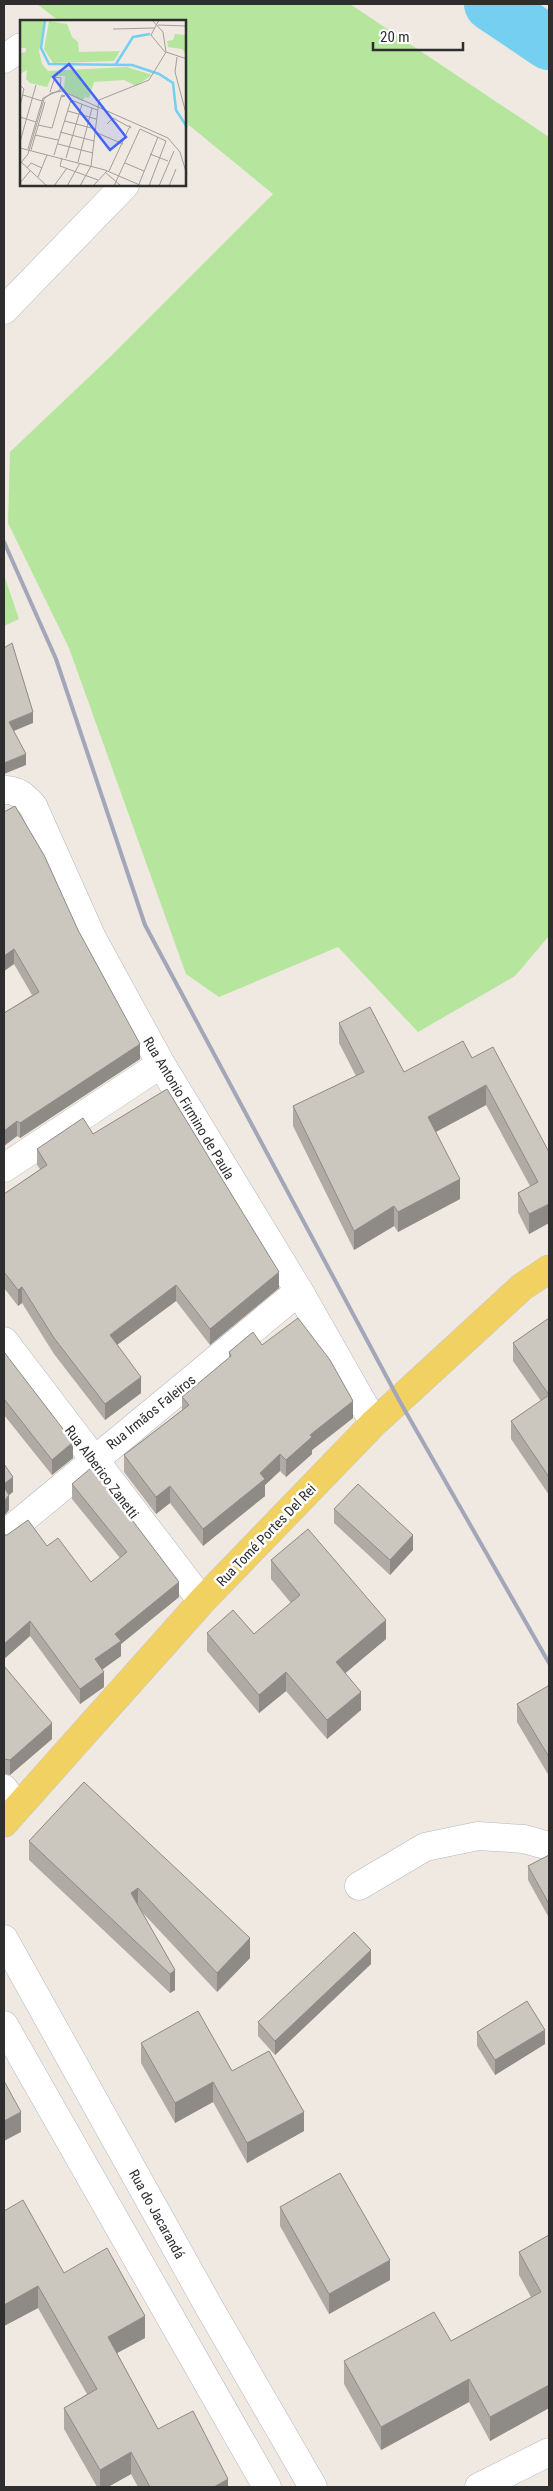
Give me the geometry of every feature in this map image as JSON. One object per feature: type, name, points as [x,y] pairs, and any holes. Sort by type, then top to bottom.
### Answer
[{"type":"main road","name":"Rua Tomé Portes Del Rei","points":[[8,1806],[374,1423],[522,1287],[549,1269]]},
{"type":"street","points":[[4,59],[20,48]]},
{"type":"street","points":[[4,310],[124,186]]},
{"type":"street","name":"Rua Antonio Firmino de Paula","points":[[8,790],[24,796],[33,806],[92,938],[161,1064],[300,1291],[374,1423]]},
{"type":"street","points":[[4,1168],[161,1064]]},
{"type":"street","name":"Rua Irmãos Faleiros","points":[[4,1535],[300,1291]]},
{"type":"street","name":"Rua Alberico Zanetti","points":[[4,1341],[202,1601]]},
{"type":"street","points":[[359,1886],[425,1847],[478,1836],[524,1839],[549,1846]]},
{"type":"street","name":"Rua do Jacarandá","points":[[4,1939],[209,2307],[313,2487]]},
{"type":"street","points":[[4,2025],[267,2487]]},
{"type":"street","points":[[89,2174],[124,2155]]},
{"type":"street","points":[[175,2325],[209,2307]]},
{"type":"street","points":[[479,2487],[549,2452]]},
{"type":"green space","points":[[37,4],[350,4],[549,137],[549,936],[515,976],[418,1032],[338,947],[219,997],[186,974],[69,648],[8,523],[10,452],[110,357],[273,194],[186,123],[186,20],[58,20]]},
{"type":"green space","points":[[4,575],[19,619],[4,626]]},
{"type":"building","points":[[12,643],[33,712],[9,722],[26,754],[4,763],[4,648]]},
{"type":"building","points":[[15,806],[44,855],[78,930],[140,1044],[20,1123],[17,1121],[4,1131],[4,1013],[39,992],[14,949],[4,956],[4,812]]},
{"type":"building","points":[[370,1007],[404,1072],[463,1041],[472,1058],[493,1047],[549,1152],[549,1204],[529,1214],[518,1193],[538,1182],[486,1085],[428,1117],[460,1179],[398,1212],[394,1206],[354,1231],[293,1106],[364,1072],[339,1023]]},
{"type":"building","points":[[167,1089],[279,1272],[210,1329],[176,1285],[110,1335],[141,1377],[105,1404],[54,1338],[22,1287],[18,1290],[4,1272],[4,1194],[47,1165],[37,1149],[83,1118],[93,1134]]},
{"type":"building","points":[[298,1318],[330,1360],[353,1401],[310,1435],[312,1437],[286,1460],[280,1454],[260,1473],[265,1479],[203,1529],[170,1486],[156,1497],[124,1455],[189,1405],[182,1397],[231,1356],[229,1352],[253,1332],[262,1345]]},
{"type":"building","points":[[549,1318],[549,1395],[513,1343]]},
{"type":"building","points":[[4,1352],[73,1442],[52,1460],[4,1399]]},
{"type":"building","points":[[549,1395],[549,1477],[511,1421]]},
{"type":"building","points":[[4,1464],[13,1477],[4,1484]]},
{"type":"building","points":[[92,1467],[179,1582],[115,1634],[121,1641],[95,1659],[104,1672],[80,1689],[30,1621],[4,1644],[4,1535],[7,1535],[28,1520],[47,1546],[58,1538],[91,1582],[127,1552],[72,1484]]},
{"type":"building","points":[[358,1484],[413,1535],[390,1560],[334,1509]]},
{"type":"building","points":[[4,1487],[9,1495],[4,1501]]},
{"type":"building","points":[[308,1529],[386,1620],[336,1662],[361,1692],[327,1720],[286,1672],[259,1695],[207,1633],[233,1610],[254,1634],[300,1595],[271,1560]]},
{"type":"building","points":[[4,1666],[52,1723],[10,1760],[4,1759]]},
{"type":"building","points":[[548,1686],[549,1688],[549,1757],[517,1704]]},
{"type":"building","points":[[84,1782],[250,1938],[217,1973],[138,1888],[131,1893],[175,1970],[170,1974],[29,1841]]},
{"type":"building","points":[[549,1855],[549,1904],[528,1866]]},
{"type":"building","points":[[354,1932],[371,1950],[275,2041],[258,2022]]},
{"type":"building","points":[[527,2001],[545,2030],[495,2060],[477,2032]]},
{"type":"building","points":[[198,2011],[232,2071],[269,2051],[304,2112],[247,2143],[213,2082],[175,2103],[141,2043]]},
{"type":"building","points":[[4,2081],[21,2112],[4,2121]]},
{"type":"building","points":[[340,2173],[390,2260],[329,2294],[280,2207]]},
{"type":"building","points":[[23,2200],[64,2273],[107,2248],[145,2316],[108,2337],[158,2429],[193,2411],[228,2479],[214,2487],[150,2487],[131,2452],[100,2470],[64,2408],[97,2389],[38,2286],[4,2305],[4,2211]]},
{"type":"building","points":[[549,2235],[549,2385],[490,2417],[469,2379],[381,2427],[344,2361],[434,2312],[451,2341],[541,2292],[519,2252]]},
{"type":"waterway","points":[[491,4],[549,43]]},
{"type":"railway","points":[[4,542],[56,659],[145,925],[399,1400],[549,1663]]}]
